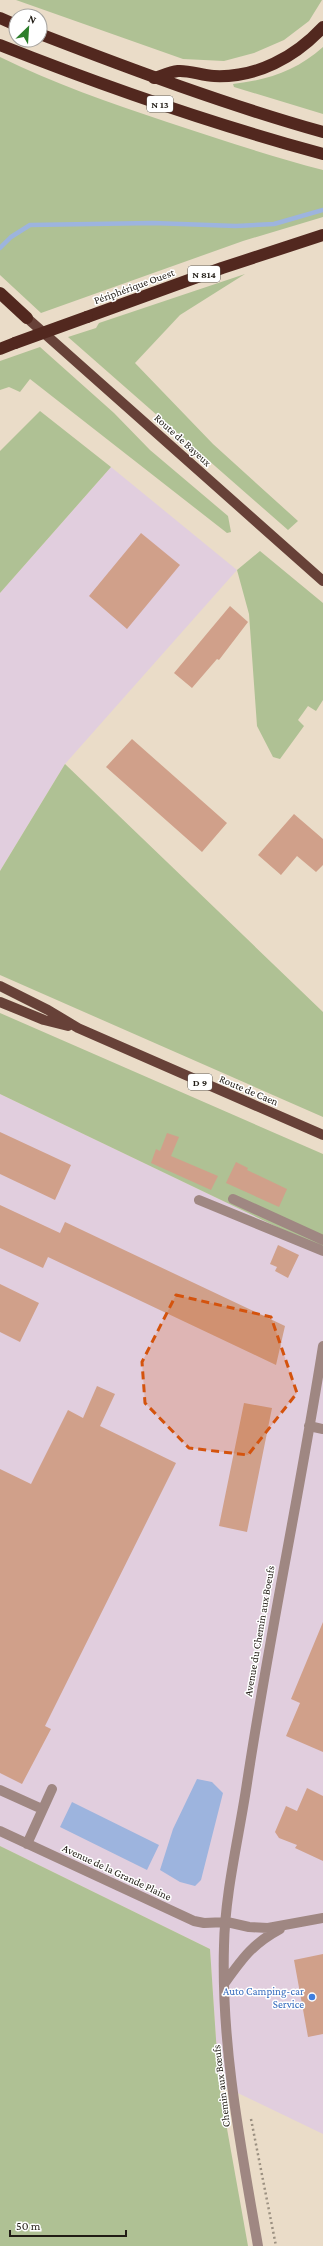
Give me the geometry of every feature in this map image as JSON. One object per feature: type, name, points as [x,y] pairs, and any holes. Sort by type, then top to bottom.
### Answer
[{"type":"highway","points":[[154,78],[178,71],[215,76],[252,72],[291,55],[310,41],[323,27]]},
{"type":"highway","name":"N 13","points":[[48,37],[154,78],[254,112],[323,132]]},
{"type":"highway","name":"N 13","points":[[0,45],[75,75],[235,130],[323,154]]},
{"type":"highway","name":"Périphérique Ouest","points":[[0,349],[222,268],[323,235]]},
{"type":"highway","points":[[0,293],[27,318]]},
{"type":"highway","points":[[0,305],[11,312],[27,318]]},
{"type":"main road","name":"Route de Bayeux","points":[[27,318],[323,581]]},
{"type":"main road","name":"Route de Caen","points":[[0,986],[48,1010],[78,1028],[323,1135]]},
{"type":"main road","name":"Route de Caen","points":[[0,1002],[44,1020],[78,1028]]},
{"type":"street","points":[[233,1199],[323,1240]]},
{"type":"street","points":[[199,1200],[323,1251]]},
{"type":"street","name":"Avenue du Chemin aux Boeufs","points":[[227,1922],[263,1674],[309,1426],[320,1388],[323,1346]]},
{"type":"street","points":[[309,1426],[323,1429]]},
{"type":"street","points":[[27,1844],[52,1789]]},
{"type":"street","points":[[0,1790],[42,1809]]},
{"type":"street","name":"Avenue de la Grande Plaine","points":[[0,1832],[194,1921],[204,1923],[227,1922],[249,1927],[268,1928],[323,1918]]},
{"type":"street","name":"Chemin aux Bœufs","points":[[227,1922],[224,1944],[224,1984],[236,2113],[258,2246]]},
{"type":"street","points":[[224,1984],[245,1956],[261,1939],[289,1924]]},
{"type":"path","points":[[236,2113],[250,2117],[276,2246]]},
{"type":"highlighted area","points":[[176,1295],[221,1304],[271,1317],[297,1393],[248,1455],[189,1448],[145,1403],[142,1362]]},
{"type":"shaded area","points":[[111,467],[237,570],[65,764],[0,871],[0,593]]},
{"type":"shaded area","points":[[0,1094],[323,1249],[323,2134],[219,2084],[210,1949],[0,1846]]},
{"type":"green space","points":[[16,0],[322,0],[309,21],[284,40],[254,53],[224,61],[183,59],[48,11],[48,8],[39,8]]},
{"type":"green space","points":[[323,47],[323,114],[234,87],[233,84],[258,80],[281,73],[302,62]]},
{"type":"green space","points":[[0,57],[61,84],[124,107],[244,147],[323,170],[323,217],[243,241],[41,313],[0,275]]},
{"type":"green space","points":[[245,274],[180,315],[135,363],[213,444],[298,521],[288,530],[68,337],[96,328],[99,323]]},
{"type":"green space","points":[[40,347],[114,413],[150,450],[228,516],[231,532],[227,533],[30,379],[20,392],[9,387],[0,390],[0,361]]},
{"type":"green space","points":[[40,411],[111,467],[0,593],[0,451]]},
{"type":"green space","points":[[260,551],[323,603],[323,700],[316,711],[308,706],[298,720],[304,726],[280,759],[273,757],[257,726],[249,614],[237,570]]},
{"type":"green space","points":[[65,764],[323,1012],[323,1117],[0,975],[0,871]]},
{"type":"green space","points":[[0,1013],[323,1154],[323,1249],[0,1094]]},
{"type":"green space","points":[[0,1846],[210,1949],[219,2084],[248,2246],[0,2246]]},
{"type":"water","points":[[197,1779],[212,1782],[223,1793],[201,1880],[195,1886],[180,1882],[160,1870],[173,1829]]},
{"type":"water","points":[[72,1802],[159,1845],[147,1870],[60,1827]]},
{"type":"building","points":[[141,533],[180,565],[127,629],[89,596]]},
{"type":"building","points":[[230,606],[248,622],[219,660],[217,659],[192,688],[174,673]]},
{"type":"building","points":[[132,739],[227,823],[202,852],[106,767]]},
{"type":"building","points":[[294,814],[323,839],[323,865],[316,872],[297,856],[281,875],[258,855]]},
{"type":"building","points":[[0,1132],[71,1165],[55,1200],[0,1174]]},
{"type":"building","points":[[167,1133],[179,1137],[171,1156],[218,1176],[211,1190],[151,1163],[156,1149],[160,1151]]},
{"type":"building","points":[[236,1162],[248,1168],[247,1170],[287,1189],[279,1207],[226,1183]]},
{"type":"building","points":[[0,1205],[60,1233],[65,1222],[285,1326],[276,1365],[48,1257],[43,1268],[0,1248]]},
{"type":"building","points":[[278,1245],[299,1255],[288,1278],[275,1271],[277,1267],[270,1264]]},
{"type":"building","points":[[0,1284],[39,1303],[20,1342],[0,1332]]},
{"type":"building","points":[[97,1386],[115,1394],[100,1426],[176,1463],[45,1726],[51,1729],[22,1784],[0,1773],[0,1469],[31,1484],[68,1410],[83,1418]]},
{"type":"building","points":[[244,1403],[272,1408],[247,1532],[219,1526]]},
{"type":"building","points":[[323,1622],[323,1752],[286,1736],[300,1703],[291,1699]]},
{"type":"building","points":[[307,1788],[323,1796],[323,1861],[295,1848],[297,1845],[279,1838],[275,1832],[286,1806],[297,1811]]},
{"type":"building","name":"Auto Camping-car Service","points":[[323,1954],[323,2034],[308,2037],[294,1960]]},
{"type":"waterway","points":[[0,248],[11,237],[30,225],[153,223],[236,226],[274,224],[323,210]]},
{"type":"place","name":"Auto Camping-car Service","points":[[312,1997]]}]
